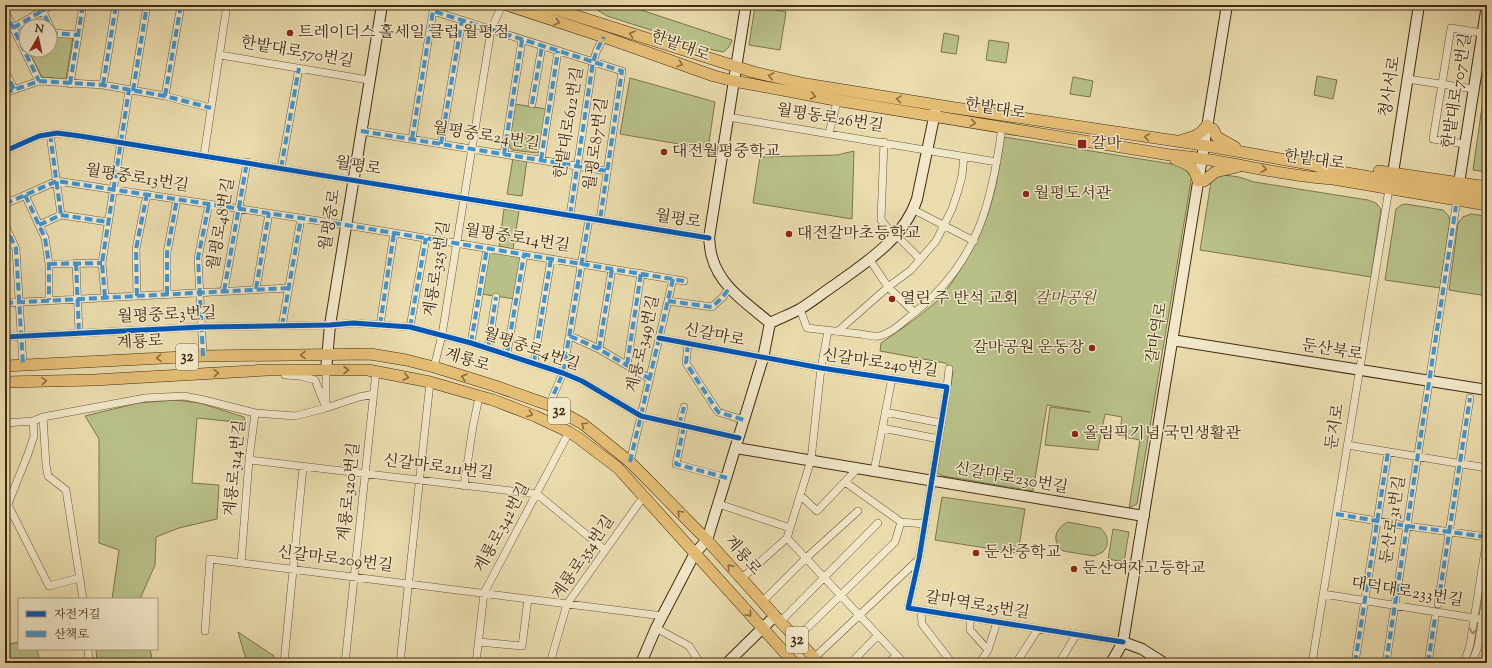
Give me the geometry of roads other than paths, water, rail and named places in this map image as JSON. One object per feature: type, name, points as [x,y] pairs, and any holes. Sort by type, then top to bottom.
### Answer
[{"type":"main road","name":"한밭대로","points":[[507,5],[604,37],[714,76],[734,81],[835,100],[1002,128],[1170,155],[1244,165],[1308,178],[1333,179],[1487,205]]},
{"type":"main road","name":"한밭대로","points":[[542,5],[736,67],[806,84],[1207,146],[1309,164],[1335,171],[1487,197]]},
{"type":"main road","points":[[1172,141],[1196,136],[1203,133],[1210,127],[1217,137],[1244,153]]},
{"type":"main road","points":[[1170,155],[1190,166],[1196,172],[1201,181],[1215,172],[1244,165]]},
{"type":"main road","points":[[1309,164],[1336,164],[1487,188]]},
{"type":"main road","points":[[1308,178],[1330,184],[1388,195],[1487,211]]},
{"type":"main road","name":"계룡로","points":[[5,366],[203,356],[370,354],[406,360],[434,367],[496,386],[549,405],[583,424],[630,462],[707,540],[816,661]]},
{"type":"main road","name":"계룡로","points":[[5,382],[94,380],[267,370],[368,370],[430,382],[535,416],[577,437],[618,468],[794,663]]},
{"type":"street","points":[[13,28],[42,8],[52,5]]},
{"type":"street","points":[[70,84],[83,5]]},
{"type":"street","points":[[104,86],[116,5]]},
{"type":"street","points":[[105,298],[102,263],[121,142],[147,5]]},
{"type":"street","points":[[165,96],[181,5]]},
{"type":"street","name":"한밭대로570번길","points":[[204,155],[227,5]]},
{"type":"street","name":"월평중로","points":[[326,370],[330,325],[382,5]]},
{"type":"street","name":"계룡로325번길","points":[[434,367],[442,335],[490,30],[502,5]]},
{"type":"street","points":[[746,5],[709,238],[712,257],[716,268],[729,288],[770,323],[800,309],[870,260],[905,224],[914,210],[937,105]]},
{"type":"street","name":"갈마역로","points":[[1117,663],[1126,643],[1205,159],[1227,5]]},
{"type":"street","name":"갈마역로","points":[[1210,127],[1232,5]]},
{"type":"street","name":"청사서로","points":[[1393,173],[1419,5]]},
{"type":"street","name":"한밭대로707번길","points":[[1459,183],[1487,5]]},
{"type":"street","points":[[42,8],[46,18]]},
{"type":"street","points":[[5,11],[18,36]]},
{"type":"street","points":[[412,139],[433,11],[593,62]]},
{"type":"street","points":[[441,144],[462,20]]},
{"type":"street","points":[[1465,144],[1433,139],[1451,28],[1482,33]]},
{"type":"street","points":[[58,33],[78,35]]},
{"type":"street","name":"한밭대로612번길","points":[[570,215],[593,62],[604,37]]},
{"type":"street","points":[[504,154],[522,40]]},
{"type":"street","points":[[532,104],[542,46]]},
{"type":"street","points":[[541,160],[558,51]]},
{"type":"street","name":"한밭대로570번길","points":[[220,55],[369,80]]},
{"type":"street","points":[[30,58],[39,80]]},
{"type":"street","name":"월평로87번길","points":[[593,62],[622,72],[600,220]]},
{"type":"street","points":[[282,168],[299,68]]},
{"type":"street","points":[[5,71],[14,89]]},
{"type":"street","points":[[1407,79],[1474,89]]},
{"type":"street","points":[[5,93],[39,80],[131,90],[165,96],[211,108]]},
{"type":"street","points":[[829,133],[836,106],[835,100]]},
{"type":"street","name":"월평동로26번길","points":[[728,117],[997,162]]},
{"type":"street","points":[[800,309],[807,328],[878,336],[892,330],[931,300],[954,273],[974,241],[988,203],[997,162],[1002,128]]},
{"type":"street","name":"월평중로24번길","points":[[361,131],[607,171]]},
{"type":"street","name":"월평로","points":[[5,151],[39,136],[57,133],[204,155],[709,238]]},
{"type":"street","points":[[50,134],[61,216]]},
{"type":"street","points":[[884,142],[881,220],[895,236],[920,259]]},
{"type":"street","points":[[837,332],[888,287],[911,270],[936,241],[958,192],[962,176],[964,156]]},
{"type":"street","name":"월평로48번길","points":[[224,291],[247,162]]},
{"type":"street","points":[[5,204],[57,181]]},
{"type":"street","name":"월평중로13번길","points":[[57,181],[346,225]]},
{"type":"street","points":[[137,296],[136,249],[147,194]]},
{"type":"street","points":[[25,195],[45,238],[49,264],[49,300]]},
{"type":"street","name":"둔지로","points":[[1312,663],[1388,195]]},
{"type":"street","points":[[167,294],[167,253],[177,199]]},
{"type":"street","points":[[203,356],[198,258],[208,204]]},
{"type":"street","name":"둔산로31번길","points":[[1386,663],[1456,206]]},
{"type":"street","points":[[914,210],[974,241]]},
{"type":"street","points":[[256,289],[269,214]]},
{"type":"street","points":[[39,225],[61,216],[108,222]]},
{"type":"street","points":[[282,326],[301,218]]},
{"type":"street","points":[[549,405],[563,373],[589,219]]},
{"type":"street","points":[[5,225],[16,249],[23,365]]},
{"type":"street","name":"월평중로14번길","points":[[346,225],[684,281]]},
{"type":"street","points":[[380,325],[394,233]]},
{"type":"street","points":[[410,327],[426,238]]},
{"type":"street","points":[[471,343],[487,248]]},
{"type":"street","points":[[507,353],[524,254]]},
{"type":"street","points":[[534,362],[551,259]]},
{"type":"street","points":[[870,260],[888,287],[914,312]]},
{"type":"street","points":[[76,263],[80,333]]},
{"type":"street","points":[[49,264],[102,263]]},
{"type":"street","points":[[599,349],[612,269]]},
{"type":"street","points":[[627,365],[641,274]]},
{"type":"street","name":"계룡로349번길","points":[[630,462],[673,279]]},
{"type":"street","points":[[5,303],[289,288]]},
{"type":"street","points":[[668,301],[712,307],[723,297],[729,288]]},
{"type":"street","points":[[488,348],[496,298]]},
{"type":"street","name":"월평중로4번길","points":[[330,325],[353,323],[410,327],[507,353],[582,381],[641,416],[681,425],[737,443]]},
{"type":"street","name":"신갈마로","points":[[640,663],[656,628],[695,554],[707,540],[763,358],[770,323]]},
{"type":"street","name":"월평중로3번길","points":[[5,337],[202,327],[330,325]]},
{"type":"street","points":[[741,579],[787,538],[811,460],[821,368],[828,331]]},
{"type":"street","points":[[570,336],[599,349],[650,379]]},
{"type":"street","name":"신갈마로","points":[[659,338],[763,358]]},
{"type":"street","name":"갈마역로","points":[[1111,663],[1126,643],[1144,516],[1175,341]]},
{"type":"street","name":"둔산북로","points":[[1175,341],[1487,390]]},
{"type":"street","name":"신갈마로","points":[[688,344],[686,364],[718,412],[744,420]]},
{"type":"street","name":"신갈마로240번길","points":[[763,358],[947,386],[932,480]]},
{"type":"street","points":[[267,370],[280,376],[292,375],[315,380],[326,408]]},
{"type":"street","points":[[326,370],[326,408]]},
{"type":"street","points":[[947,386],[949,370]]},
{"type":"street","name":"계룡로320번길","points":[[345,663],[376,372]]},
{"type":"street","points":[[874,471],[892,378]]},
{"type":"street","points":[[402,663],[430,382]]},
{"type":"street","name":"계룡로314번길","points":[[241,563],[249,460],[255,414],[295,416],[374,394]]},
{"type":"street","points":[[5,423],[33,421],[43,417],[145,398],[184,396],[255,414]]},
{"type":"street","name":"계룡로","points":[[464,486],[479,397]]},
{"type":"street","points":[[1438,604],[1470,398]]},
{"type":"street","points":[[684,407],[676,464],[727,478]]},
{"type":"street","points":[[885,412],[941,423]]},
{"type":"street","points":[[43,417],[48,476],[66,490],[83,598]]},
{"type":"street","points":[[33,421],[34,436],[6,502],[49,586],[79,578]]},
{"type":"street","points":[[882,428],[938,439]]},
{"type":"street","name":"계룡로342번길","points":[[476,663],[484,593],[569,432]]},
{"type":"street","name":"신갈마로230번길","points":[[737,443],[811,460],[1144,516]]},
{"type":"street","points":[[1347,445],[1487,468]]},
{"type":"street","points":[[1355,663],[1388,452]]},
{"type":"street","name":"신갈마로211번길","points":[[249,460],[537,494]]},
{"type":"street","points":[[284,663],[303,466]]},
{"type":"street","points":[[800,495],[817,511],[858,468]]},
{"type":"street","name":"갈마역로25번길","points":[[932,480],[919,559],[908,608],[1126,643]]},
{"type":"street","points":[[845,482],[901,522],[925,524]]},
{"type":"street","points":[[537,494],[605,550]]},
{"type":"street","name":"계룡로354번길","points":[[550,663],[567,604],[644,496]]},
{"type":"street","points":[[719,504],[790,528]]},
{"type":"street","points":[[762,602],[806,558],[858,511]]},
{"type":"street","points":[[1336,514],[1487,537],[1482,619],[1470,645],[1464,663]]},
{"type":"street","points":[[802,633],[894,542],[901,522]]},
{"type":"street","points":[[727,663],[761,628],[777,619],[824,578],[878,523]]},
{"type":"street","points":[[787,538],[904,663]]},
{"type":"street","name":"신갈마로209번길","points":[[205,631],[210,559],[663,616]]},
{"type":"street","name":"계룡로","points":[[816,661],[859,615],[919,559]]},
{"type":"street","points":[[1472,663],[1478,646],[1487,591]]},
{"type":"street","name":"대덕대로233번길","points":[[1323,594],[1482,619]]},
{"type":"street","points":[[479,642],[522,646],[528,599]]},
{"type":"street","points":[[921,611],[922,624],[952,663]]},
{"type":"street","name":"갈마역로25번길","points":[[970,618],[970,630],[988,650]]},
{"type":"street","points":[[1428,663],[1435,618]]},
{"type":"street","name":"갈마역로25번길","points":[[980,663],[988,650],[997,622]]},
{"type":"street","points":[[656,628],[689,646],[700,663]]},
{"type":"street","name":"갈마역로25번길","points":[[1016,663],[1038,629]]},
{"type":"street","points":[[1059,663],[1076,635]]},
{"type":"street","points":[[853,662],[878,636]]},
{"type":"street","points":[[1126,643],[1139,655],[1151,663]]},
{"type":"street","points":[[1126,643],[1142,649],[1164,663]]},
{"type":"street","points":[[88,650],[89,663]]},
{"type":"street","points":[[889,663],[896,655]]},
{"type":"place","name":"트레이더스 홀세일 클럽 월평점","points":[[290,33]]},
{"type":"place","name":"갈마","points":[[1082,144]]},
{"type":"place","name":"대전월평중학교","points":[[664,152]]},
{"type":"place","name":"월평도서관","points":[[1026,194]]},
{"type":"place","name":"대전갈마초등학교","points":[[789,234]]},
{"type":"place","name":"열린 주 반석 교회","points":[[892,299]]},
{"type":"place","name":"갈마공원 운동장","points":[[1092,348]]},
{"type":"place","name":"올림픽기념 국민생활관","points":[[1075,434]]},
{"type":"place","name":"둔산중학교","points":[[976,553]]},
{"type":"place","name":"둔산여자고등학교","points":[[1074,569]]},
{"type":"park label","name":"갈마공원","points":[[1065,299]]}]
